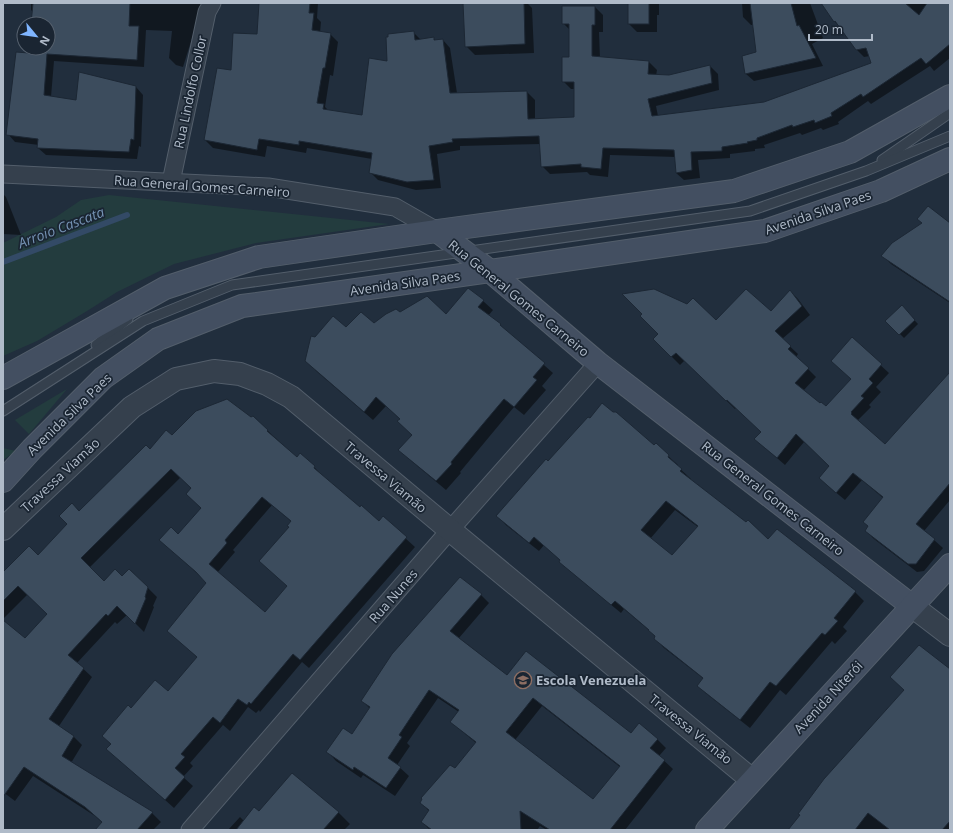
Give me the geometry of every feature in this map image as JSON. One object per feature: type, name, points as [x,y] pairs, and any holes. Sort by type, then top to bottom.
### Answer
[{"type":"main road","points":[[3,378],[165,288],[259,257],[437,231],[734,191],[850,152],[950,96]]},
{"type":"main road","name":"Avenida Silva Paes","points":[[3,481],[32,448],[103,378],[158,339],[242,306],[490,272],[766,231],[881,191],[950,159]]},
{"type":"main road","name":"Rua General Gomes Carneiro","points":[[437,231],[490,272],[598,363],[912,606]]},
{"type":"main road","name":"Avenida Niterói","points":[[707,830],[950,564]]},
{"type":"street","name":"Rua Lindolfo Collor","points":[[171,182],[207,12],[212,3]]},
{"type":"street","name":"Rua General Gomes Carneiro","points":[[3,174],[268,187],[395,207],[437,231]]},
{"type":"street","name":"Rua Nunes","points":[[190,830],[450,530],[598,363]]},
{"type":"street","name":"Travessa Viamão","points":[[3,529],[132,407],[176,379],[214,371],[240,374],[267,384],[291,397],[752,780]]},
{"type":"street","name":"Rua General Gomes Carneiro","points":[[912,606],[950,635]]},
{"type":"lane","points":[[866,171],[950,113]]},
{"type":"lane","points":[[3,411],[143,321],[232,285],[750,211],[866,171],[950,136]]},
{"type":"lane","points":[[66,370],[165,288]]},
{"type":"green space","points":[[109,195],[389,224],[256,243],[174,264],[117,292],[37,341],[3,356],[3,243],[56,217],[81,200]]},
{"type":"green space","points":[[67,389],[29,434],[15,420]]},
{"type":"green space","points":[[3,448],[16,451],[3,460]]},
{"type":"building","points":[[33,3],[130,3],[129,26],[139,26],[137,60],[56,55],[56,16],[32,16]]},
{"type":"building","points":[[259,3],[310,3],[309,13],[314,13],[312,30],[331,33],[317,103],[324,104],[323,109],[362,115],[369,58],[387,61],[386,37],[388,37],[388,34],[414,31],[415,40],[434,37],[434,40],[443,39],[450,93],[527,91],[528,119],[574,117],[574,82],[562,82],[562,57],[569,57],[569,24],[562,24],[562,6],[595,6],[595,25],[592,25],[592,56],[649,61],[648,74],[669,75],[710,65],[712,83],[648,99],[652,116],[764,102],[871,63],[866,48],[856,50],[821,3],[905,3],[919,15],[927,3],[950,3],[950,44],[926,64],[921,58],[863,97],[861,94],[831,113],[832,116],[815,123],[814,120],[793,127],[792,125],[757,138],[757,140],[747,142],[748,143],[722,147],[722,151],[691,152],[692,170],[676,173],[674,150],[603,148],[601,169],[581,167],[581,164],[541,167],[539,136],[452,139],[453,142],[429,146],[434,180],[407,182],[369,173],[372,153],[299,141],[299,145],[259,139],[257,150],[204,140],[217,68],[231,70],[233,33],[257,34]]},
{"type":"building","points":[[463,3],[524,3],[525,44],[465,47]]},
{"type":"building","points":[[628,3],[649,3],[649,24],[628,24]]},
{"type":"building","points":[[750,3],[791,3],[797,26],[799,25],[816,58],[745,74],[742,56],[756,52]]},
{"type":"building","points":[[16,52],[16,56],[47,56],[44,95],[76,100],[79,72],[136,86],[134,140],[131,139],[129,152],[37,148],[38,139],[6,135]]},
{"type":"building","points":[[928,206],[950,223],[950,302],[881,256],[892,243],[922,223],[917,219]]},
{"type":"building","points":[[468,288],[484,300],[478,307],[501,324],[500,325],[545,363],[533,377],[537,380],[514,407],[504,399],[451,462],[452,464],[436,481],[398,450],[412,435],[397,421],[400,419],[376,397],[364,412],[305,361],[311,336],[315,337],[333,316],[346,327],[361,312],[374,323],[386,314],[396,309],[400,312],[427,296],[446,314]]},
{"type":"building","points":[[654,289],[687,304],[693,298],[716,320],[746,289],[771,311],[790,290],[802,306],[775,331],[791,346],[788,349],[809,368],[795,383],[826,406],[851,379],[831,361],[852,337],[882,364],[869,379],[873,383],[861,396],[864,398],[851,412],[851,414],[885,444],[950,372],[950,483],[916,524],[935,539],[916,564],[908,564],[865,531],[868,526],[863,522],[883,497],[853,473],[836,493],[819,478],[829,466],[796,434],[777,458],[754,439],[761,432],[676,353],[671,357],[653,339],[658,334],[640,316],[642,314],[622,294]]},
{"type":"building","points":[[902,305],[915,320],[899,335],[885,321]]},
{"type":"building","points":[[227,399],[251,417],[253,416],[268,430],[267,431],[297,457],[300,453],[315,466],[314,468],[360,507],[361,505],[379,521],[383,516],[407,537],[300,660],[293,654],[251,704],[249,702],[247,705],[238,699],[220,723],[213,717],[181,754],[185,757],[175,768],[185,777],[165,800],[106,749],[111,744],[102,736],[128,705],[131,708],[155,680],[168,691],[197,657],[167,631],[206,583],[196,572],[159,540],[171,527],[178,534],[201,508],[186,494],[191,488],[171,469],[81,558],[104,581],[115,569],[122,576],[129,569],[148,587],[146,598],[135,624],[117,606],[108,616],[106,614],[68,655],[84,668],[49,719],[74,736],[62,756],[153,812],[137,830],[95,830],[102,822],[85,807],[24,767],[3,797],[3,620],[25,638],[47,614],[18,586],[3,601],[3,572],[29,546],[38,555],[67,524],[59,516],[72,503],[79,511],[146,445],[150,449],[166,430],[172,435],[196,411]],"holes":[[[262,497],[291,521],[287,526],[289,527],[259,561],[287,586],[265,612],[209,564],[227,543],[225,540]]]},
{"type":"building","points":[[602,403],[613,412],[616,412],[654,445],[656,443],[669,455],[668,457],[682,469],[680,471],[746,522],[748,520],[768,539],[777,529],[856,591],[834,618],[838,621],[825,635],[822,633],[776,686],[770,682],[740,720],[697,686],[703,678],[654,639],[655,636],[649,630],[615,601],[611,605],[559,562],[560,560],[534,537],[529,543],[496,516],[546,459],[548,461],[588,417],[590,418]],"holes":[[[666,501],[698,526],[672,555],[641,530]]]},
{"type":"building","points":[[460,577],[482,594],[450,631],[507,675],[526,651],[631,733],[639,723],[658,739],[650,748],[665,760],[610,830],[550,830],[520,811],[521,830],[432,830],[421,822],[429,810],[420,803],[421,798],[450,765],[455,768],[476,742],[450,722],[459,710],[429,690],[399,735],[402,737],[388,758],[401,767],[386,788],[354,767],[353,770],[326,752],[343,728],[352,734],[370,707],[361,701],[392,654]],"holes":[[[533,698],[620,766],[593,799],[506,732]]]},
{"type":"building","points":[[919,645],[950,669],[950,821],[942,830],[890,830],[868,813],[855,830],[788,830],[824,779],[904,690],[890,677]]},
{"type":"building","points":[[292,773],[339,812],[323,830],[236,830],[254,807],[259,811]]},
{"type":"waterway","name":"Arroio Cascata","points":[[3,262],[127,215]]},
{"type":"place","name":"Escola Venezuela","points":[[523,680]]}]
